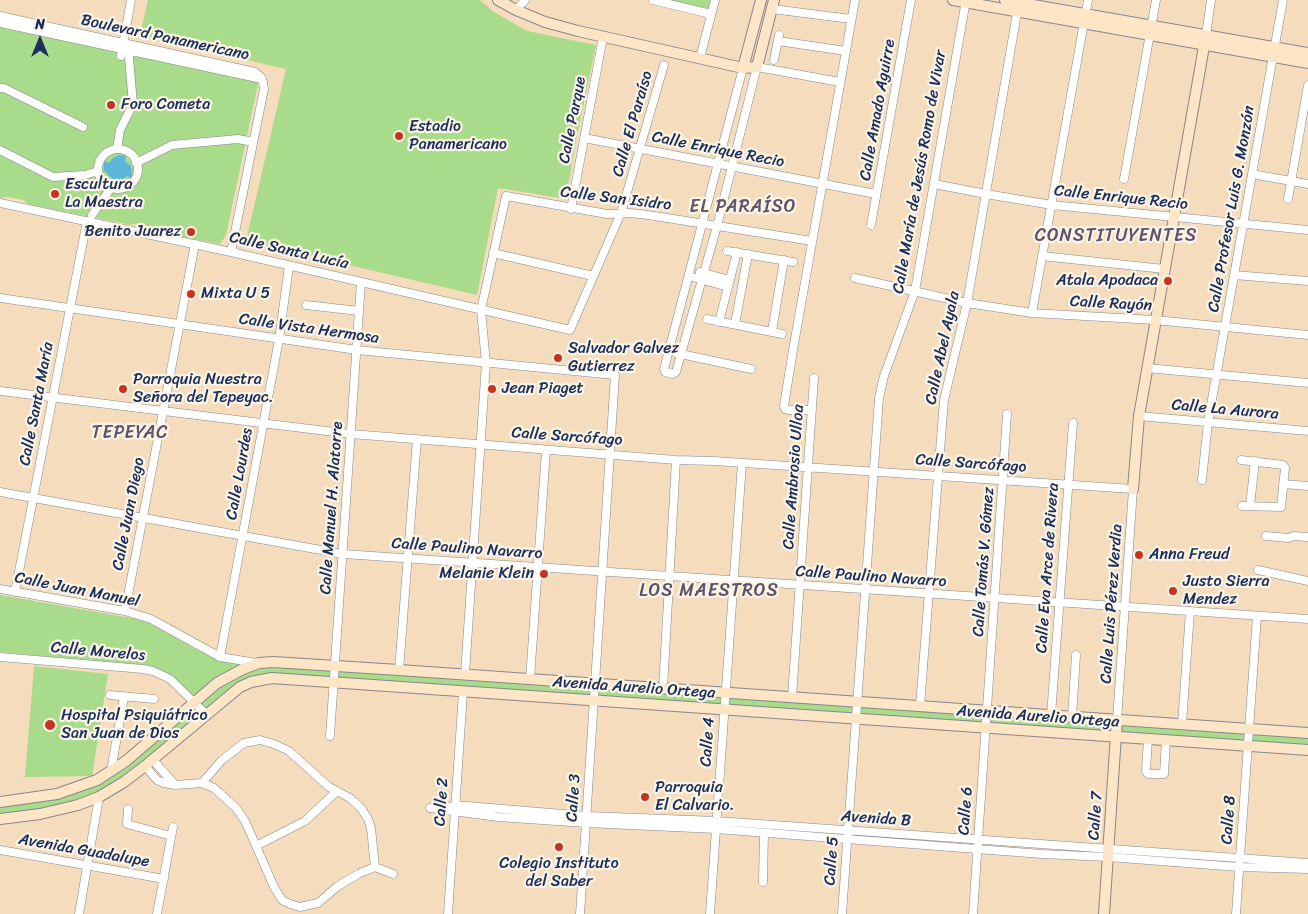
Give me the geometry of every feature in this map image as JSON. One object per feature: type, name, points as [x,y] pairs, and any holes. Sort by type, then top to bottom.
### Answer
[{"type":"main road","points":[[498,0],[545,22],[602,37],[743,68],[757,67],[773,4]]},
{"type":"main road","points":[[743,68],[761,0]]},
{"type":"main road","points":[[953,0],[1019,5],[1084,19],[1273,52],[1308,63]]},
{"type":"main road","points":[[1006,0],[1019,5]]},
{"type":"main road","points":[[1133,489],[1139,416],[1205,40]]},
{"type":"main road","points":[[1273,52],[1308,53]]},
{"type":"main road","name":"Avenida Aurelio Ortega","points":[[0,802],[40,797],[71,790],[97,780],[126,761],[228,675],[259,663],[286,662],[334,665],[1308,733]]},
{"type":"main road","name":"Avenida Aurelio Ortega","points":[[0,819],[54,811],[100,797],[149,763],[240,687],[251,682],[272,678],[1308,750]]},
{"type":"main road","name":"Calle 7","points":[[1104,914],[1117,720]]},
{"type":"street","points":[[117,150],[120,130],[133,104],[130,58],[124,50],[131,0]]},
{"type":"street","points":[[516,10],[525,0]]},
{"type":"street","points":[[653,0],[711,14]]},
{"type":"street","points":[[700,58],[715,0]]},
{"type":"street","points":[[812,410],[788,410],[784,406],[855,0]]},
{"type":"street","name":"Calle Amado Aguirre","points":[[871,225],[912,0]]},
{"type":"street","points":[[1032,313],[1088,0]]},
{"type":"street","points":[[1124,179],[1156,0]]},
{"type":"street","points":[[1205,40],[1212,0]]},
{"type":"street","name":"Calle Profesor Luis G. Monzón","points":[[1202,480],[1208,422],[1216,374],[1283,0]]},
{"type":"street","name":"Calle María de Jesús Romo de Vivar","points":[[856,702],[880,387],[915,291],[966,1]]},
{"type":"street","points":[[773,4],[851,20]]},
{"type":"street","name":"Calle Abel Ayala","points":[[920,706],[944,400],[967,303],[1019,5]]},
{"type":"street","name":"Boulevard Panamericano","points":[[0,16],[124,50]]},
{"type":"street","name":"Boulevard Panamericano","points":[[0,23],[262,79],[264,89],[231,252]]},
{"type":"street","name":"Calle Parque","points":[[570,209],[602,37]]},
{"type":"street","points":[[762,46],[778,41],[846,51]]},
{"type":"street","points":[[774,60],[778,41]]},
{"type":"street","name":"Calle El Paraíso","points":[[570,330],[621,213],[664,65]]},
{"type":"street","points":[[743,68],[664,371],[675,374],[717,226],[757,67],[840,82]]},
{"type":"street","points":[[1288,199],[1308,85]]},
{"type":"street","points":[[2,88],[83,127]]},
{"type":"street","name":"Calle Enrique Recio","points":[[584,138],[732,168],[876,194]]},
{"type":"street","points":[[136,162],[172,145],[238,139],[253,142]]},
{"type":"street","points":[[0,150],[53,176],[85,175],[98,171]]},
{"type":"street","points":[[117,150],[129,153],[136,162],[137,174],[133,182],[124,188],[111,188],[103,182],[98,171],[99,163],[108,152],[117,150]]},
{"type":"street","points":[[1252,174],[1308,184]]},
{"type":"street","name":"Calle Enrique Recio","points":[[934,184],[1052,205],[1308,230]]},
{"type":"street","points":[[89,218],[111,188]]},
{"type":"street","name":"Calle San Isidro","points":[[493,253],[506,196],[570,209],[607,214],[642,214],[812,240]]},
{"type":"street","name":"Calle Santa Lucía","points":[[0,203],[89,218],[570,330]]},
{"type":"street","name":"Calle Santa María","points":[[15,592],[89,218]]},
{"type":"street","name":"Calle Juan Diego","points":[[125,611],[195,244]]},
{"type":"street","points":[[727,251],[793,262]]},
{"type":"street","points":[[719,322],[736,252]]},
{"type":"street","points":[[465,674],[486,363],[481,310],[493,253],[593,276]]},
{"type":"street","points":[[735,324],[748,254]]},
{"type":"street","points":[[1042,256],[1164,269]]},
{"type":"street","points":[[772,331],[784,260]]},
{"type":"street","name":"Calle Lourdes","points":[[220,657],[279,339],[289,266]]},
{"type":"street","points":[[690,272],[729,283]]},
{"type":"street","points":[[1234,274],[1308,281]]},
{"type":"street","name":"Calle Rayón","points":[[855,278],[967,303],[1032,313],[1155,320],[1308,335]]},
{"type":"street","name":"Calle Manuel H. Alatorre","points":[[330,736],[361,282]]},
{"type":"street","name":"Calle Vista Hermosa","points":[[0,298],[357,350],[615,375]]},
{"type":"street","points":[[306,305],[359,312]]},
{"type":"street","points":[[707,320],[782,334]]},
{"type":"street","points":[[669,351],[751,369]]},
{"type":"street","points":[[1147,368],[1308,383]]},
{"type":"street","name":"Calle 3","points":[[580,914],[604,572],[615,375]]},
{"type":"street","name":"Calle Ambrosio Ulloa","points":[[792,697],[814,378]]},
{"type":"street","name":"Calle Sarcófago","points":[[0,391],[351,434],[676,460],[1133,489]]},
{"type":"street","name":"Calle Tomás V. Gómez","points":[[987,711],[1006,414]]},
{"type":"street","name":"Calle La Aurora","points":[[1139,416],[1308,431]]},
{"type":"street","name":"Calle Eva Arce de Rivera","points":[[1051,715],[1073,423]]},
{"type":"street","points":[[399,670],[417,439]]},
{"type":"street","points":[[530,679],[546,450]]},
{"type":"street","points":[[663,688],[676,460]]},
{"type":"street","points":[[1241,460],[1255,461],[1283,465],[1280,507],[1246,506],[1255,461]]},
{"type":"street","name":"Calle 4","points":[[710,914],[742,463]]},
{"type":"street","points":[[1283,484],[1308,486]]},
{"type":"street","name":"Calle Luis Pérez Verdia","points":[[1117,720],[1133,489]]},
{"type":"street","name":"Calle Paulino Navarro","points":[[0,492],[343,554],[1308,619]]},
{"type":"street","points":[[1266,536],[1308,537]]},
{"type":"street","points":[[1258,570],[1308,581]]},
{"type":"street","name":"Calle Juan Manuel","points":[[0,589],[125,611],[151,619],[220,657],[259,663]]},
{"type":"street","points":[[1182,724],[1190,612]]},
{"type":"street","name":"Calle 8","points":[[1236,914],[1257,616]]},
{"type":"street","points":[[1072,717],[1076,655]]},
{"type":"street","name":"Calle Morelos","points":[[0,657],[143,668],[170,679],[207,715]]},
{"type":"street","name":"Calle 2","points":[[448,914],[463,692]]},
{"type":"street","points":[[110,695],[154,699]]},
{"type":"street","points":[[111,771],[124,697]]},
{"type":"street","name":"Calle 5","points":[[842,914],[856,702]]},
{"type":"street","name":"Calle 6","points":[[973,914],[987,711]]},
{"type":"street","points":[[1148,739],[1146,771],[1148,774],[1164,774],[1166,740]]},
{"type":"street","points":[[202,783],[222,760],[244,742],[260,740],[289,751],[330,787],[350,798],[362,808],[368,819],[375,867]]},
{"type":"street","points":[[149,763],[157,780],[164,784],[202,783],[214,788],[236,808],[245,821],[274,887],[282,900],[300,907],[318,903],[338,886],[360,873],[375,867],[393,874]]},
{"type":"street","points":[[149,763],[175,784]]},
{"type":"street","points":[[256,846],[305,821],[337,791]]},
{"type":"street","points":[[80,914],[100,797]]},
{"type":"street","name":"Avenida B","points":[[430,808],[455,808],[498,817],[717,825],[797,831],[847,839],[977,849],[1108,853]]},
{"type":"street","points":[[128,809],[126,822],[130,826],[171,836]]},
{"type":"street","name":"Avenida B","points":[[717,825],[764,833],[848,831],[978,839],[1108,853],[1308,869]]},
{"type":"street","points":[[157,914],[173,827]]},
{"type":"street","points":[[763,882],[764,833]]},
{"type":"street","name":"Avenida Guadalupe","points":[[0,850],[164,879]]},
{"type":"street","name":"Avenida B","points":[[1239,863],[1308,863]]},
{"type":"green space","points":[[148,0],[480,0],[494,12],[527,31],[596,45],[566,199],[498,188],[477,295],[246,241],[286,69],[140,35]]},
{"type":"green space","points":[[668,0],[712,0],[709,9]]},
{"type":"green space","points":[[0,24],[257,79],[258,84],[226,235],[220,244],[151,231],[150,227],[130,225],[27,204],[24,200],[8,197],[0,198]]},
{"type":"green space","points":[[0,595],[148,621],[195,649],[225,661],[246,665],[195,698],[169,676],[143,666],[0,652]]},
{"type":"green space","points":[[263,665],[331,669],[329,682],[250,681],[208,713],[199,704],[221,684]]},
{"type":"green space","name":"Hospital Psiquiátrico San Juan de Dios","points":[[34,666],[108,674],[92,776],[25,777]]},
{"type":"green space","points":[[341,669],[588,687],[591,689],[592,695],[590,700],[337,680]]},
{"type":"green space","points":[[598,688],[721,695],[723,705],[596,700]]},
{"type":"green space","points":[[733,696],[980,715],[984,723],[729,707],[729,699]]},
{"type":"green space","points":[[190,710],[199,719],[139,769],[83,802],[0,817],[0,805],[76,791]]},
{"type":"green space","points":[[990,715],[1109,724],[1113,726],[1113,735],[989,728]]},
{"type":"green space","points":[[1122,722],[1308,734],[1308,750],[1117,737]]},
{"type":"water","points":[[119,155],[126,156],[125,161],[131,166],[132,176],[131,178],[127,176],[119,183],[113,184],[110,183],[112,178],[104,170],[104,163],[105,161],[109,163]]},
{"type":"place","name":"Foro Cometa","points":[[111,105]]},
{"type":"place","name":"Estadio Panamericano","points":[[399,136]]},
{"type":"place","name":"Escultura La Maestra","points":[[55,194]]},
{"type":"place","name":"Benito Juarez","points":[[191,232]]},
{"type":"place","name":"Atala Apodaca","points":[[1168,281]]},
{"type":"place","name":"Mixta U 5","points":[[191,294]]},
{"type":"place","name":"Salvador Galvez Gutierrez","points":[[558,358]]},
{"type":"place","name":"Parroquia Nuestra Señora del Tepeyac.","points":[[123,389]]},
{"type":"place","name":"Jean Piaget","points":[[492,389]]},
{"type":"place","name":"Anna Freud","points":[[1139,555]]},
{"type":"place","name":"Melanie Klein","points":[[544,574]]},
{"type":"place","name":"Justo Sierra Mendez","points":[[1173,591]]},
{"type":"place","name":"Hospital Psiquiátrico San Juan de Dios","points":[[50,725]]},
{"type":"place","name":"Parroquia El Calvario.","points":[[645,797]]},
{"type":"place","name":"Colegio Instituto del Saber","points":[[559,847]]},
{"type":"district","name":"EL PARAÍSO","points":[[743,207]]},
{"type":"district","name":"CONSTITUYENTES","points":[[1116,236]]},
{"type":"district","name":"TEPEYAC","points":[[130,433]]},
{"type":"district","name":"LOS MAESTROS","points":[[709,591]]}]
